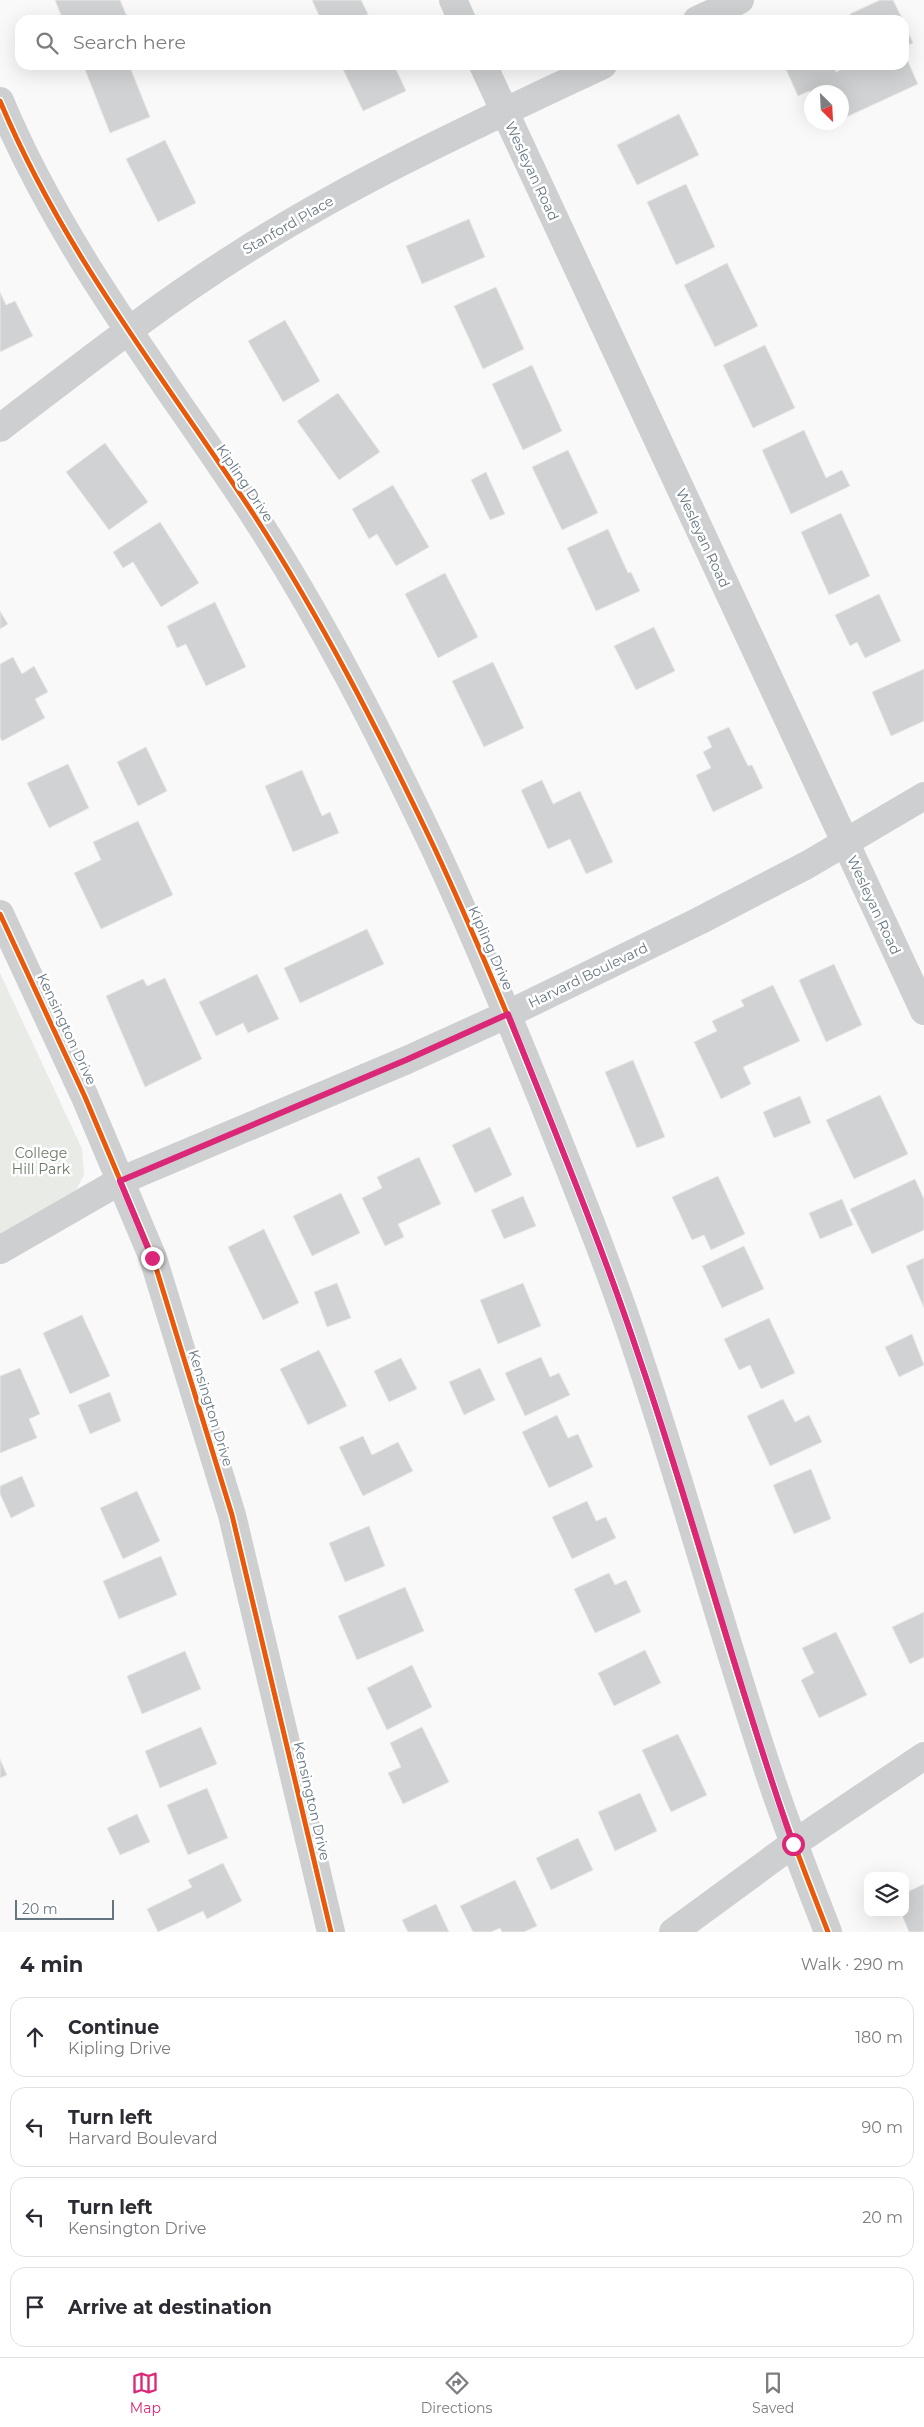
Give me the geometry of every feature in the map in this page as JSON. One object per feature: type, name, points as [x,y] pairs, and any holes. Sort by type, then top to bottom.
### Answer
[{"type":"street","points":[[453,0],[460,15]]},
{"type":"street","points":[[708,15],[740,0]]},
{"type":"street","name":"Wesleyan Road","points":[[485,70],[924,1012]]},
{"type":"street","name":"Stanford Place","points":[[0,428],[161,306],[242,252],[327,202],[504,112],[592,70]]},
{"type":"street","name":"Kipling Drive","points":[[0,101],[18,144],[46,199],[96,284],[255,517],[338,659],[436,850],[508,1014],[584,1204],[641,1361],[768,1772],[793,1844],[828,1932]]},
{"type":"street","name":"Harvard Boulevard","points":[[0,1250],[120,1181],[398,1064],[508,1014],[699,921],[807,865],[924,796]]},
{"type":"street","name":"Kensington Drive","points":[[0,914],[85,1096],[152,1258],[232,1515],[331,1932]]},
{"type":"street","points":[[673,1932],[793,1844],[924,1756]]},
{"type":"green space","name":"College Hill Park","points":[[0,973],[82,1149],[84,1175],[76,1190],[0,1235]]},
{"type":"building","points":[[55,0],[120,0],[126,15],[61,15]]},
{"type":"building","points":[[312,0],[361,0],[368,14],[366,15],[319,15]]},
{"type":"building","points":[[880,0],[893,0],[900,15],[850,15]]},
{"type":"building","points":[[909,34],[913,43],[909,45]]},
{"type":"building","points":[[909,64],[918,84],[849,116],[849,85],[804,85],[804,93],[798,96],[786,70],[835,70],[836,72],[840,70],[909,70]]},
{"type":"building","points":[[85,70],[131,70],[150,117],[110,133]]},
{"type":"building","points":[[343,70],[396,70],[406,91],[363,111]]},
{"type":"building","points":[[679,114],[699,155],[637,185],[617,145]]},
{"type":"building","points":[[165,140],[196,203],[158,222],[126,159]]},
{"type":"building","points":[[686,184],[715,247],[676,265],[647,202]]},
{"type":"building","points":[[469,219],[485,257],[422,284],[406,246]]},
{"type":"building","points":[[727,263],[758,326],[715,347],[684,285]]},
{"type":"building","points":[[496,287],[524,349],[483,369],[454,306]]},
{"type":"building","points":[[0,292],[6,305],[15,301],[33,336],[0,352]]},
{"type":"building","points":[[285,320],[320,381],[283,402],[248,341]]},
{"type":"building","points":[[765,345],[795,408],[753,428],[723,365]]},
{"type":"building","points":[[532,365],[562,431],[523,450],[492,384]]},
{"type":"building","points":[[338,393],[380,452],[339,480],[297,421]]},
{"type":"building","points":[[804,430],[826,478],[842,470],[850,486],[791,514],[762,450]]},
{"type":"building","points":[[105,443],[148,502],[109,530],[66,472]]},
{"type":"building","points":[[568,450],[598,513],[562,530],[532,467]]},
{"type":"building","points":[[486,472],[505,514],[490,520],[471,480]]},
{"type":"building","points":[[393,485],[429,547],[396,566],[377,534],[369,539],[352,509]]},
{"type":"building","points":[[841,513],[870,576],[829,595],[801,532]]},
{"type":"building","points":[[160,522],[199,583],[161,607],[133,562],[123,568],[113,552]]},
{"type":"building","points":[[608,529],[628,573],[631,572],[640,591],[596,611],[567,548]]},
{"type":"building","points":[[445,573],[478,637],[438,658],[405,594]]},
{"type":"building","points":[[879,594],[901,641],[865,658],[857,642],[850,646],[835,615]]},
{"type":"building","points":[[215,602],[246,667],[206,686],[186,644],[177,648],[167,626]]},
{"type":"building","points":[[0,611],[8,624],[0,629]]},
{"type":"building","points":[[654,627],[675,671],[636,690],[614,646]]},
{"type":"building","points":[[13,657],[22,674],[34,666],[48,692],[35,699],[45,718],[2,741],[0,737],[0,664]]},
{"type":"building","points":[[493,662],[524,728],[484,747],[452,681]]},
{"type":"building","points":[[924,669],[924,721],[891,736],[872,692]]},
{"type":"building","points":[[729,727],[748,766],[752,765],[763,788],[713,812],[696,775],[711,768],[703,752],[712,747],[707,737]]},
{"type":"building","points":[[146,747],[167,791],[138,806],[117,762]]},
{"type":"building","points":[[68,764],[89,808],[49,828],[27,783]]},
{"type":"building","points":[[302,770],[322,816],[330,812],[339,833],[293,852],[265,786]]},
{"type":"building","points":[[542,780],[553,804],[580,791],[613,862],[586,874],[570,839],[548,849],[521,790]]},
{"type":"building","points":[[138,821],[173,895],[101,929],[74,873],[101,860],[93,842]]},
{"type":"building","points":[[367,929],[384,964],[300,1003],[284,968]]},
{"type":"building","points":[[834,964],[862,1025],[826,1042],[799,980]]},
{"type":"building","points":[[257,974],[279,1019],[248,1033],[243,1023],[216,1036],[199,1002]]},
{"type":"building","points":[[165,978],[202,1059],[145,1087],[106,996],[143,979],[147,986]]},
{"type":"building","points":[[773,985],[800,1041],[743,1067],[751,1084],[721,1099],[694,1042],[717,1031],[712,1021],[744,1006],[741,1000]]},
{"type":"building","points":[[633,1060],[665,1137],[637,1148],[605,1072]]},
{"type":"building","points":[[880,1095],[908,1154],[854,1179],[826,1120]]},
{"type":"building","points":[[800,1096],[811,1123],[774,1138],[763,1112]]},
{"type":"building","points":[[490,1127],[512,1175],[475,1193],[452,1145]]},
{"type":"building","points":[[419,1157],[441,1204],[398,1224],[404,1237],[385,1246],[362,1198],[382,1188],[377,1177]]},
{"type":"building","points":[[718,1176],[745,1234],[711,1250],[704,1235],[692,1240],[672,1197]]},
{"type":"building","points":[[915,1179],[924,1199],[924,1230],[872,1254],[850,1209]]},
{"type":"building","points":[[341,1193],[360,1233],[312,1256],[293,1216]]},
{"type":"building","points":[[523,1196],[536,1226],[504,1239],[491,1210]]},
{"type":"building","points":[[842,1199],[853,1225],[820,1239],[809,1213]]},
{"type":"building","points":[[264,1229],[299,1303],[263,1320],[228,1247]]},
{"type":"building","points":[[744,1246],[764,1289],[722,1308],[702,1266]]},
{"type":"building","points":[[924,1258],[924,1308],[906,1266]]},
{"type":"building","points":[[337,1283],[351,1318],[327,1327],[314,1292]]},
{"type":"building","points":[[523,1283],[541,1326],[498,1344],[480,1300]]},
{"type":"building","points":[[82,1315],[110,1376],[70,1394],[43,1333]]},
{"type":"building","points":[[769,1318],[795,1373],[761,1389],[750,1365],[739,1370],[724,1339]]},
{"type":"building","points":[[912,1334],[924,1365],[899,1377],[885,1347]]},
{"type":"building","points":[[319,1350],[347,1406],[308,1425],[280,1369]]},
{"type":"building","points":[[541,1357],[550,1377],[559,1373],[570,1395],[525,1416],[505,1373]]},
{"type":"building","points":[[401,1358],[417,1389],[389,1402],[374,1371]]},
{"type":"building","points":[[20,1368],[40,1414],[29,1419],[37,1438],[0,1453],[0,1376]]},
{"type":"building","points":[[480,1368],[495,1400],[464,1415],[449,1382]]},
{"type":"building","points":[[110,1392],[121,1421],[90,1434],[78,1405]]},
{"type":"building","points":[[783,1399],[795,1422],[809,1415],[822,1442],[770,1466],[747,1416]]},
{"type":"building","points":[[557,1415],[568,1438],[578,1434],[593,1467],[549,1488],[522,1432]]},
{"type":"building","points":[[363,1436],[372,1455],[398,1442],[413,1471],[363,1496],[339,1447]]},
{"type":"building","points":[[811,1469],[831,1519],[794,1534],[773,1485]]},
{"type":"building","points":[[22,1476],[35,1506],[11,1518],[0,1494],[0,1486]]},
{"type":"building","points":[[137,1491],[160,1541],[123,1559],[100,1508]]},
{"type":"building","points":[[587,1501],[596,1521],[606,1517],[616,1538],[572,1559],[552,1517]]},
{"type":"building","points":[[369,1526],[385,1566],[345,1582],[329,1543]]},
{"type":"building","points":[[161,1556],[177,1595],[119,1619],[103,1581]]},
{"type":"building","points":[[609,1573],[615,1585],[626,1580],[641,1612],[595,1633],[574,1589]]},
{"type":"building","points":[[405,1587],[424,1631],[357,1660],[338,1616]]},
{"type":"building","points":[[924,1612],[924,1657],[910,1664],[892,1627]]},
{"type":"building","points":[[836,1632],[867,1695],[819,1718],[801,1680],[814,1673],[802,1648]]},
{"type":"building","points":[[645,1650],[661,1683],[614,1706],[598,1673]]},
{"type":"building","points":[[185,1651],[201,1689],[142,1714],[127,1676]]},
{"type":"building","points":[[412,1665],[432,1707],[387,1730],[367,1688]]},
{"type":"building","points":[[201,1727],[217,1764],[160,1788],[145,1751]]},
{"type":"building","points":[[422,1727],[449,1782],[403,1804],[388,1773],[401,1767],[390,1743]]},
{"type":"building","points":[[678,1734],[707,1795],[671,1812],[642,1750]]},
{"type":"building","points":[[0,1759],[7,1775],[0,1778]]},
{"type":"building","points":[[207,1788],[228,1838],[188,1855],[167,1805]]},
{"type":"building","points":[[640,1793],[657,1831],[615,1851],[598,1812]]},
{"type":"building","points":[[137,1814],[150,1842],[120,1855],[107,1828]]},
{"type":"building","points":[[578,1838],[593,1870],[551,1890],[536,1858]]},
{"type":"building","points":[[223,1863],[242,1901],[207,1919],[203,1911],[158,1932],[147,1909],[192,1887],[188,1880]]},
{"type":"building","points":[[515,1880],[537,1926],[524,1932],[502,1932],[500,1928],[491,1932],[473,1932],[460,1906]]},
{"type":"building","points":[[924,1884],[924,1932],[909,1932],[903,1917],[909,1917],[909,1891]]},
{"type":"building","points":[[436,1904],[449,1932],[408,1932],[402,1920]]},
{"type":"cycle path","points":[[0,101],[25,157],[85,262],[117,314],[254,515],[303,595],[371,719],[447,876],[528,1065],[630,1329],[768,1770],[828,1932]]},
{"type":"cycle path","points":[[0,914],[85,1097],[153,1258],[232,1515],[331,1932]]},
{"type":"route","points":[[152,1258],[120,1181],[406,1060],[508,1014],[584,1204],[641,1361],[768,1772],[793,1844]]}]
